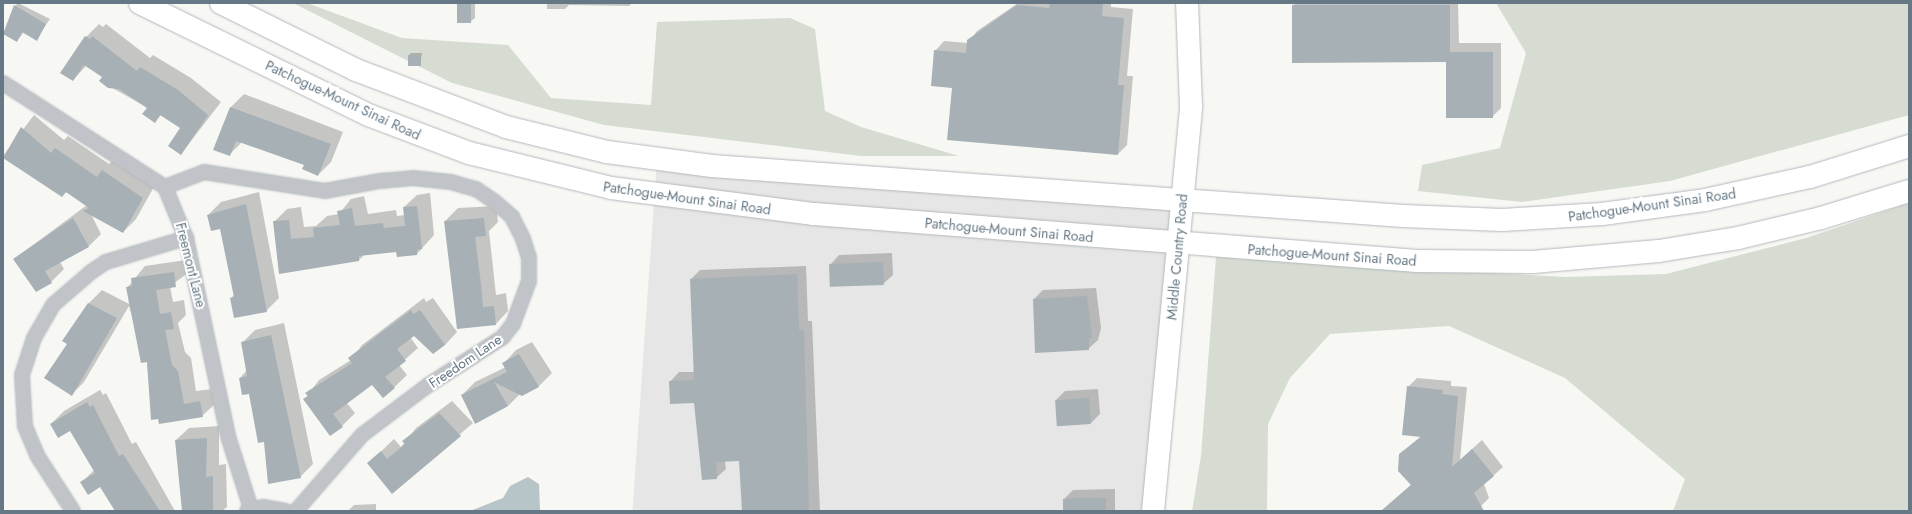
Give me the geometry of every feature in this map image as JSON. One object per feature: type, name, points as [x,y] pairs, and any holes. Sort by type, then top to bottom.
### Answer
[{"type":"main road","name":"Patchogue-Mount Sinai Road","points":[[140,3],[371,116],[469,153],[564,179],[663,197],[814,214],[1178,244],[1424,262],[1572,261],[1738,238],[1821,218],[1909,190]]},
{"type":"main road","name":"Patchogue-Mount Sinai Road","points":[[220,3],[407,92],[506,127],[585,147],[712,166],[1442,219],[1553,219],[1705,200],[1810,177],[1909,146]]},
{"type":"main road","name":"Middle Country Road","points":[[1153,511],[1181,199],[1191,106],[1187,3]]},
{"type":"street","points":[[3,83],[165,187]]},
{"type":"street","name":"Freedom Lane","points":[[165,187],[204,172],[325,191],[380,181],[413,178],[451,182],[476,189],[495,202],[512,217],[523,239],[529,258],[529,282],[513,324],[503,337],[427,386],[362,435],[296,511]]},
{"type":"street","name":"Freemont Lane","points":[[165,187],[186,238],[228,436],[249,510]]},
{"type":"street","points":[[73,511],[38,457],[25,426],[22,375],[34,338],[54,304],[106,262],[186,238]]},
{"type":"street","points":[[249,510],[286,511]]},
{"type":"shaded area","points":[[293,3],[307,3],[402,38],[508,45],[551,98],[651,105],[657,22],[790,18],[815,29],[825,111],[861,127],[959,156],[861,156],[604,125],[452,83]]},
{"type":"shaded area","points":[[1496,3],[1909,3],[1909,115],[1670,181],[1522,202],[1418,191],[1422,165],[1500,148],[1526,53]]},
{"type":"shaded area","points":[[657,160],[1181,197],[1159,511],[633,510]]},
{"type":"shaded area","points":[[1909,203],[1909,511],[1673,511],[1685,479],[1565,378],[1449,326],[1330,334],[1290,378],[1268,424],[1267,511],[1192,511],[1201,456],[1216,257],[1565,277],[1666,274],[1806,238]]},
{"type":"shaded area","points":[[528,477],[539,484],[540,511],[470,511],[503,498],[510,486]]},
{"type":"building","points":[[457,3],[471,3],[471,23],[457,23]]},
{"type":"building","points":[[1050,3],[1103,3],[1102,16],[1124,18],[1118,85],[1124,85],[1118,155],[947,140],[952,88],[931,86],[934,50],[966,53],[967,40],[1017,5],[1049,8]]},
{"type":"building","points":[[14,5],[46,24],[37,41],[22,32],[17,42],[3,34]]},
{"type":"building","points":[[1292,5],[1450,5],[1450,52],[1493,52],[1493,118],[1446,118],[1446,62],[1292,63]]},
{"type":"building","points":[[85,36],[90,39],[92,36],[137,71],[140,67],[178,90],[208,115],[181,155],[168,146],[180,128],[160,115],[155,123],[142,114],[147,108],[119,89],[108,88],[99,81],[102,77],[84,65],[73,81],[60,73]]},
{"type":"building","points":[[408,55],[421,55],[421,66],[408,66]]},
{"type":"building","points":[[230,107],[331,144],[318,176],[302,169],[304,165],[236,141],[230,156],[213,150]]},
{"type":"building","points":[[21,127],[51,153],[55,148],[97,177],[102,170],[143,198],[123,233],[83,211],[89,208],[66,192],[62,197],[3,158]]},
{"type":"building","points":[[246,204],[267,312],[234,318],[230,298],[234,297],[220,229],[211,231],[207,215]]},
{"type":"building","points":[[417,206],[422,249],[417,250],[417,255],[397,257],[396,252],[359,256],[359,261],[279,274],[273,221],[289,220],[291,239],[314,237],[313,228],[340,225],[337,211],[352,208],[355,226],[383,223],[384,228],[405,226],[403,207]]},
{"type":"building","points":[[73,218],[89,247],[45,271],[52,283],[36,292],[13,259]]},
{"type":"building","points":[[484,218],[486,236],[475,237],[483,307],[494,306],[496,325],[457,329],[444,221]]},
{"type":"building","points":[[883,262],[884,285],[830,287],[829,264]]},
{"type":"building","points":[[174,272],[176,287],[156,290],[160,314],[171,312],[174,329],[165,330],[172,365],[178,371],[184,404],[200,401],[203,417],[159,424],[158,419],[151,420],[147,362],[141,363],[126,287],[132,286],[131,278]]},
{"type":"building","points":[[797,274],[799,330],[804,330],[809,511],[742,511],[739,461],[716,462],[717,479],[702,480],[694,403],[670,404],[669,381],[694,380],[690,279]]},
{"type":"building","points":[[1087,296],[1092,338],[1089,338],[1089,350],[1035,353],[1033,299]]},
{"type":"building","points":[[88,303],[117,318],[72,396],[44,378],[67,344],[62,341]]},
{"type":"building","points":[[411,310],[413,314],[420,310],[445,345],[433,354],[414,336],[397,349],[406,361],[385,377],[395,388],[383,398],[372,385],[333,414],[343,427],[330,436],[303,399],[308,396],[305,393],[352,363],[348,358]]},
{"type":"building","points":[[271,335],[301,478],[268,484],[264,442],[258,443],[249,394],[242,395],[239,378],[247,376],[241,342]]},
{"type":"building","points":[[519,354],[539,387],[522,396],[494,382],[508,406],[475,424],[461,395],[507,372],[502,363]]},
{"type":"building","points":[[1407,386],[1443,390],[1442,394],[1458,396],[1452,467],[1472,449],[1494,476],[1474,493],[1484,511],[1381,511],[1411,485],[1398,471],[1399,454],[1421,437],[1402,435]]},
{"type":"building","points":[[1089,398],[1091,424],[1057,426],[1055,400]]},
{"type":"building","points":[[87,402],[90,407],[93,405],[119,456],[123,454],[160,511],[115,511],[100,487],[88,495],[80,482],[95,473],[70,431],[58,438],[50,424]]},
{"type":"building","points":[[439,413],[461,436],[392,494],[367,463],[381,451],[387,459],[405,444],[402,441]]},
{"type":"building","points":[[207,438],[206,477],[213,476],[213,511],[182,511],[175,440]]},
{"type":"building","points":[[1106,498],[1106,511],[1063,511],[1063,499]]}]
